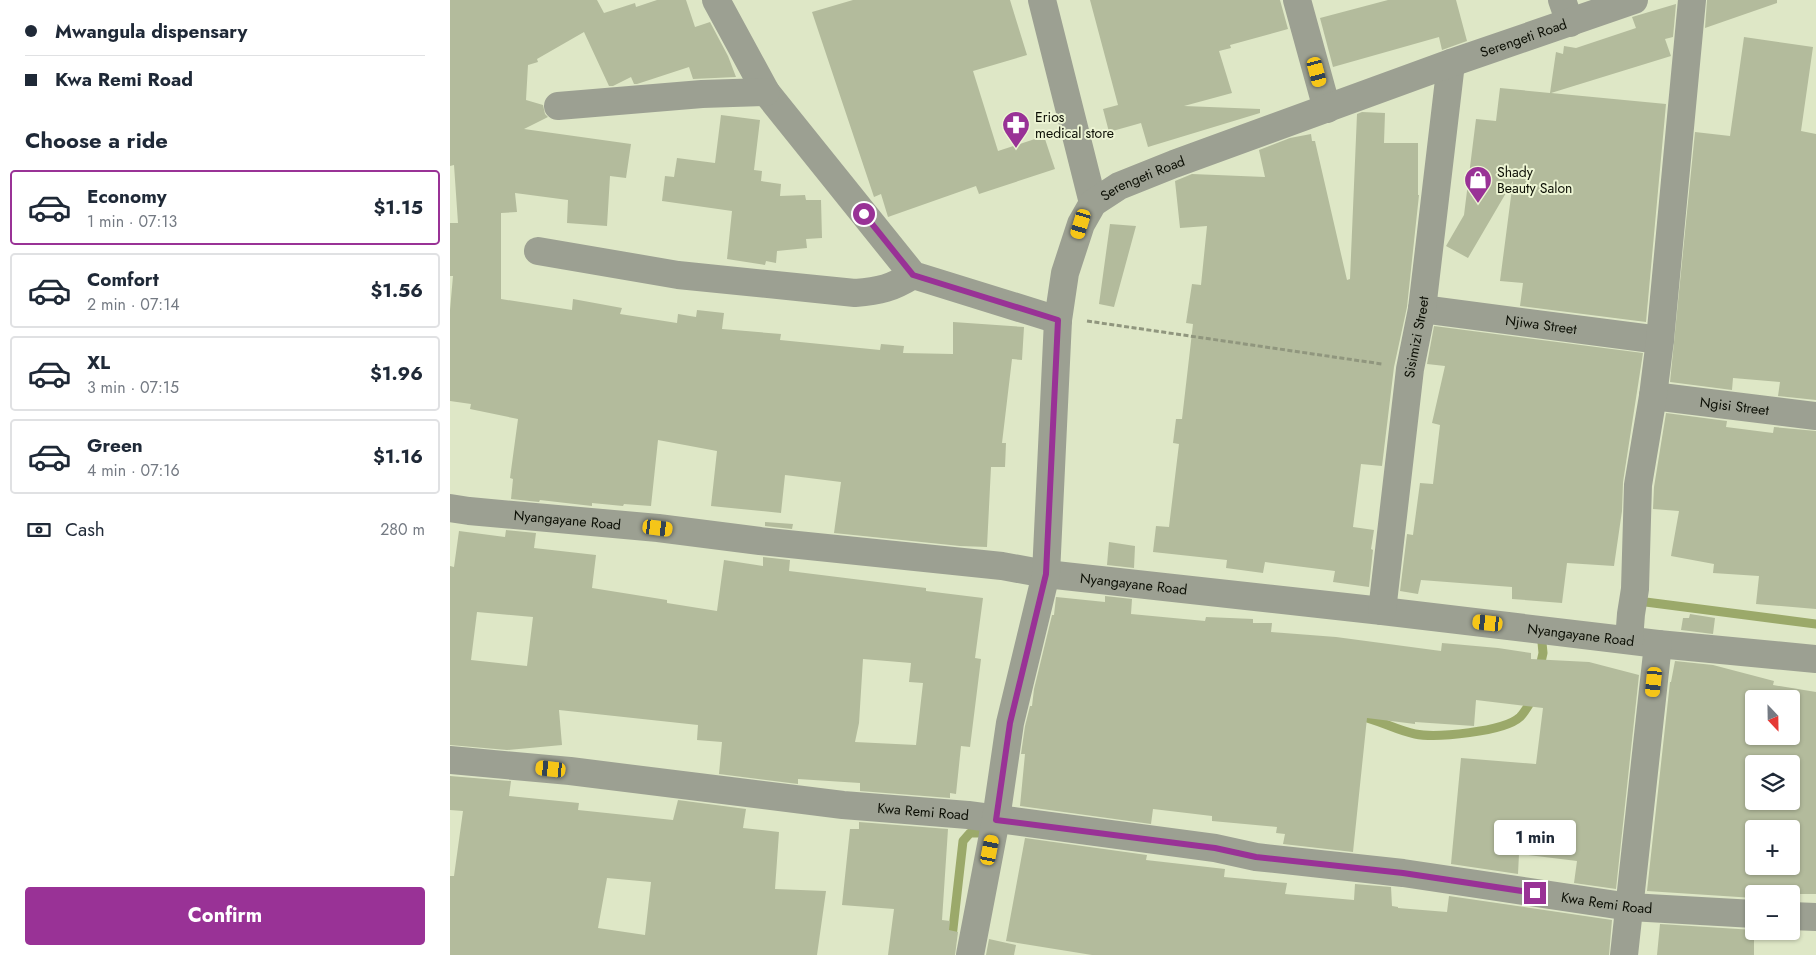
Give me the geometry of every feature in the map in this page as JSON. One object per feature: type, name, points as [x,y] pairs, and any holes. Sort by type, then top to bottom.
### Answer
[{"type":"street","points":[[716,0],[766,92],[913,275],[1058,320]]},
{"type":"street","points":[[1042,0],[1093,203]]},
{"type":"street","points":[[1297,0],[1327,109]]},
{"type":"street","name":"Serengeti Road","points":[[970,955],[996,820],[1010,723],[1046,574],[1058,320],[1065,273],[1081,224],[1093,203],[1119,186],[1146,175],[1451,64],[1566,12],[1634,0]]},
{"type":"street","points":[[1629,640],[1635,589],[1638,485],[1660,340],[1692,0]]},
{"type":"street","name":"Sisimizi Street","points":[[1382,611],[1410,368],[1422,309],[1451,64]]},
{"type":"street","points":[[558,106],[702,94],[766,92]]},
{"type":"street","points":[[538,251],[561,253],[678,275],[855,293],[875,292],[895,286],[913,275]]},
{"type":"street","name":"Njiwa Street","points":[[1422,309],[1660,340]]},
{"type":"street","name":"Ngisi Street","points":[[1653,396],[1816,416]]},
{"type":"street","name":"Nyangayane Road","points":[[450,508],[658,528],[760,541],[1002,566],[1046,574],[1658,644],[1816,659]]},
{"type":"street","points":[[1624,955],[1658,644]]},
{"type":"street","name":"Kwa Remi Road","points":[[450,760],[570,771],[843,805],[968,815],[1215,848],[1256,857],[1403,873],[1630,907],[1745,913]]},
{"type":"street","points":[[1800,916],[1816,917]]},
{"type":"path","points":[[1058,320],[1086,321],[1410,368]]},
{"type":"building","points":[[450,0],[597,0],[604,13],[635,3],[636,7],[657,0],[686,0],[695,27],[710,22],[728,56],[736,77],[693,79],[689,67],[637,84],[634,84],[631,77],[613,86],[609,86],[584,32],[537,59],[538,62],[528,65],[526,100],[543,105],[545,114],[548,117],[524,129],[631,144],[626,178],[610,176],[607,226],[567,223],[568,200],[515,193],[517,212],[501,213],[501,299],[572,310],[573,299],[622,308],[620,314],[677,323],[678,314],[696,317],[697,310],[724,313],[722,329],[781,334],[780,340],[880,350],[881,344],[904,346],[903,353],[953,354],[953,322],[1024,327],[1022,360],[1012,359],[1002,443],[1006,443],[1005,467],[991,467],[987,547],[834,533],[841,482],[785,475],[781,513],[711,506],[717,451],[658,440],[651,506],[592,503],[592,506],[540,500],[539,502],[511,499],[513,479],[510,478],[518,419],[470,409],[471,404],[450,401],[450,310],[453,276],[450,276],[450,223],[458,223],[454,165],[450,166]]},
{"type":"building","points":[[853,0],[1010,0],[1027,55],[973,71],[998,151],[1044,136],[1055,169],[979,194],[976,186],[888,217],[881,194],[874,197],[812,12]]},
{"type":"building","points":[[1090,0],[1280,0],[1288,29],[1230,45],[1231,48],[1219,51],[1232,93],[1184,106],[1260,109],[1260,113],[1148,147],[1141,123],[1109,132],[1103,109],[1118,105]]},
{"type":"building","points":[[1388,0],[1456,0],[1467,41],[1442,50],[1439,37],[1333,67],[1320,18]]},
{"type":"building","points":[[1707,0],[1777,0],[1777,3],[1705,28]]},
{"type":"building","points":[[1676,4],[1673,37],[1665,39],[1671,56],[1551,93],[1666,104],[1646,322],[1520,306],[1523,283],[1500,281],[1513,181],[1468,258],[1446,246],[1464,215],[1476,119],[1496,121],[1500,88],[1550,93],[1556,52],[1563,54],[1564,46],[1576,48],[1636,28],[1632,17]]},
{"type":"building","points":[[1744,37],[1813,47],[1801,131],[1816,134],[1816,400],[1778,396],[1780,382],[1733,378],[1732,390],[1670,382],[1695,132],[1730,136]]},
{"type":"building","points":[[1362,112],[1385,113],[1384,143],[1418,143],[1419,195],[1407,307],[1394,367],[1382,466],[1361,464],[1353,527],[1374,530],[1369,587],[1333,582],[1335,571],[1265,562],[1263,573],[1226,568],[1227,560],[1153,552],[1156,526],[1169,527],[1179,444],[1173,443],[1176,419],[1182,419],[1193,324],[1186,323],[1192,284],[1201,285],[1207,226],[1180,228],[1175,181],[1192,174],[1265,177],[1259,150],[1290,138],[1311,134],[1312,141],[1315,141],[1347,280],[1350,279],[1357,114]]},
{"type":"building","points":[[721,115],[760,120],[754,170],[762,171],[761,181],[781,184],[780,196],[805,195],[806,200],[821,200],[822,238],[806,239],[807,248],[777,251],[776,263],[766,261],[765,265],[727,259],[732,211],[662,201],[665,176],[674,177],[677,158],[715,163]]},
{"type":"building","points":[[1110,224],[1136,226],[1114,307],[1099,304]]},
{"type":"building","points":[[1434,326],[1643,353],[1623,482],[1622,511],[1614,566],[1567,563],[1562,603],[1512,599],[1512,587],[1421,580],[1418,594],[1400,591],[1407,534],[1413,535],[1420,483],[1433,484],[1440,425],[1432,423],[1445,366],[1427,364]]},
{"type":"building","points":[[1666,413],[1727,421],[1726,427],[1773,433],[1774,427],[1816,431],[1816,609],[1756,604],[1759,576],[1713,573],[1714,564],[1671,556],[1679,511],[1653,509],[1654,487]]},
{"type":"building","points":[[765,522],[793,524],[792,529],[765,526]]},
{"type":"building","points":[[506,530],[536,533],[534,548],[596,555],[592,588],[667,600],[667,603],[717,611],[724,560],[763,566],[763,557],[790,560],[789,571],[926,588],[926,591],[983,598],[975,658],[981,659],[970,747],[961,746],[956,794],[950,793],[950,798],[860,791],[860,783],[798,779],[798,784],[719,774],[722,742],[697,740],[698,725],[559,710],[562,745],[507,750],[450,745],[450,566],[454,567],[459,531],[505,537]],"holes":[[[477,612],[533,617],[527,666],[471,660]],[[863,659],[911,663],[909,682],[923,683],[916,745],[855,742],[859,723]]]},
{"type":"building","points":[[1109,542],[1135,546],[1134,568],[1107,565]]},
{"type":"building","points":[[1105,596],[1132,599],[1131,614],[1205,621],[1206,617],[1253,619],[1253,623],[1272,623],[1271,632],[1336,637],[1441,651],[1442,643],[1498,648],[1531,653],[1531,659],[1589,662],[1639,675],[1616,889],[1574,883],[1577,861],[1519,854],[1518,874],[1451,864],[1461,758],[1536,764],[1543,708],[1476,700],[1474,726],[1415,722],[1415,724],[1367,718],[1353,852],[1283,844],[1285,834],[1276,833],[1277,827],[1212,821],[1212,816],[1153,809],[1151,824],[1020,806],[1025,754],[1021,754],[1025,726],[1030,706],[1032,706],[1034,689],[1052,615],[1054,615],[1056,597],[1105,602]]},
{"type":"building","points":[[1690,614],[1715,618],[1713,634],[1681,630],[1683,618],[1689,618]]},
{"type":"building","points":[[1675,661],[1713,665],[1774,681],[1773,685],[1816,692],[1816,894],[1800,894],[1800,885],[1745,885],[1745,897],[1647,891],[1670,682]]},
{"type":"building","points":[[450,776],[511,781],[509,796],[579,803],[578,810],[673,820],[678,800],[746,809],[743,828],[779,832],[775,889],[826,891],[817,955],[450,955],[450,876],[454,876],[463,811],[450,810]],"holes":[[[607,878],[651,882],[645,935],[598,928]]]},
{"type":"building","points":[[859,822],[948,829],[942,920],[950,921],[949,930],[958,932],[955,955],[888,955],[894,909],[842,905],[850,829],[859,829]]},
{"type":"building","points":[[1025,838],[1147,855],[1146,860],[1225,869],[1224,877],[1287,883],[1285,894],[1354,900],[1355,884],[1391,887],[1392,906],[1398,908],[1447,912],[1449,896],[1612,920],[1609,955],[1092,955],[1006,941]]},
{"type":"building","points":[[1660,924],[1745,929],[1745,940],[1754,940],[1754,955],[1657,955]]},
{"type":"building","points":[[989,939],[1016,945],[1014,955],[986,955]]},
{"type":"waterway","points":[[1636,603],[1638,601],[1816,624]]},
{"type":"waterway","points":[[1539,671],[1543,653],[1541,632]]},
{"type":"waterway","points":[[1360,716],[1415,734],[1469,733],[1500,727],[1512,722],[1522,715],[1533,698]]},
{"type":"waterway","points":[[950,955],[963,841],[970,833],[985,833]]},
{"type":"place","name":"Erios medical store","points":[[1016,149]]},
{"type":"place","name":"Shady Beauty Salon","points":[[1478,204]]},
{"type":"route","points":[[864,214],[913,275],[1058,320],[1046,574],[1010,723],[996,820],[1215,848],[1256,857],[1403,873],[1535,893]]}]
